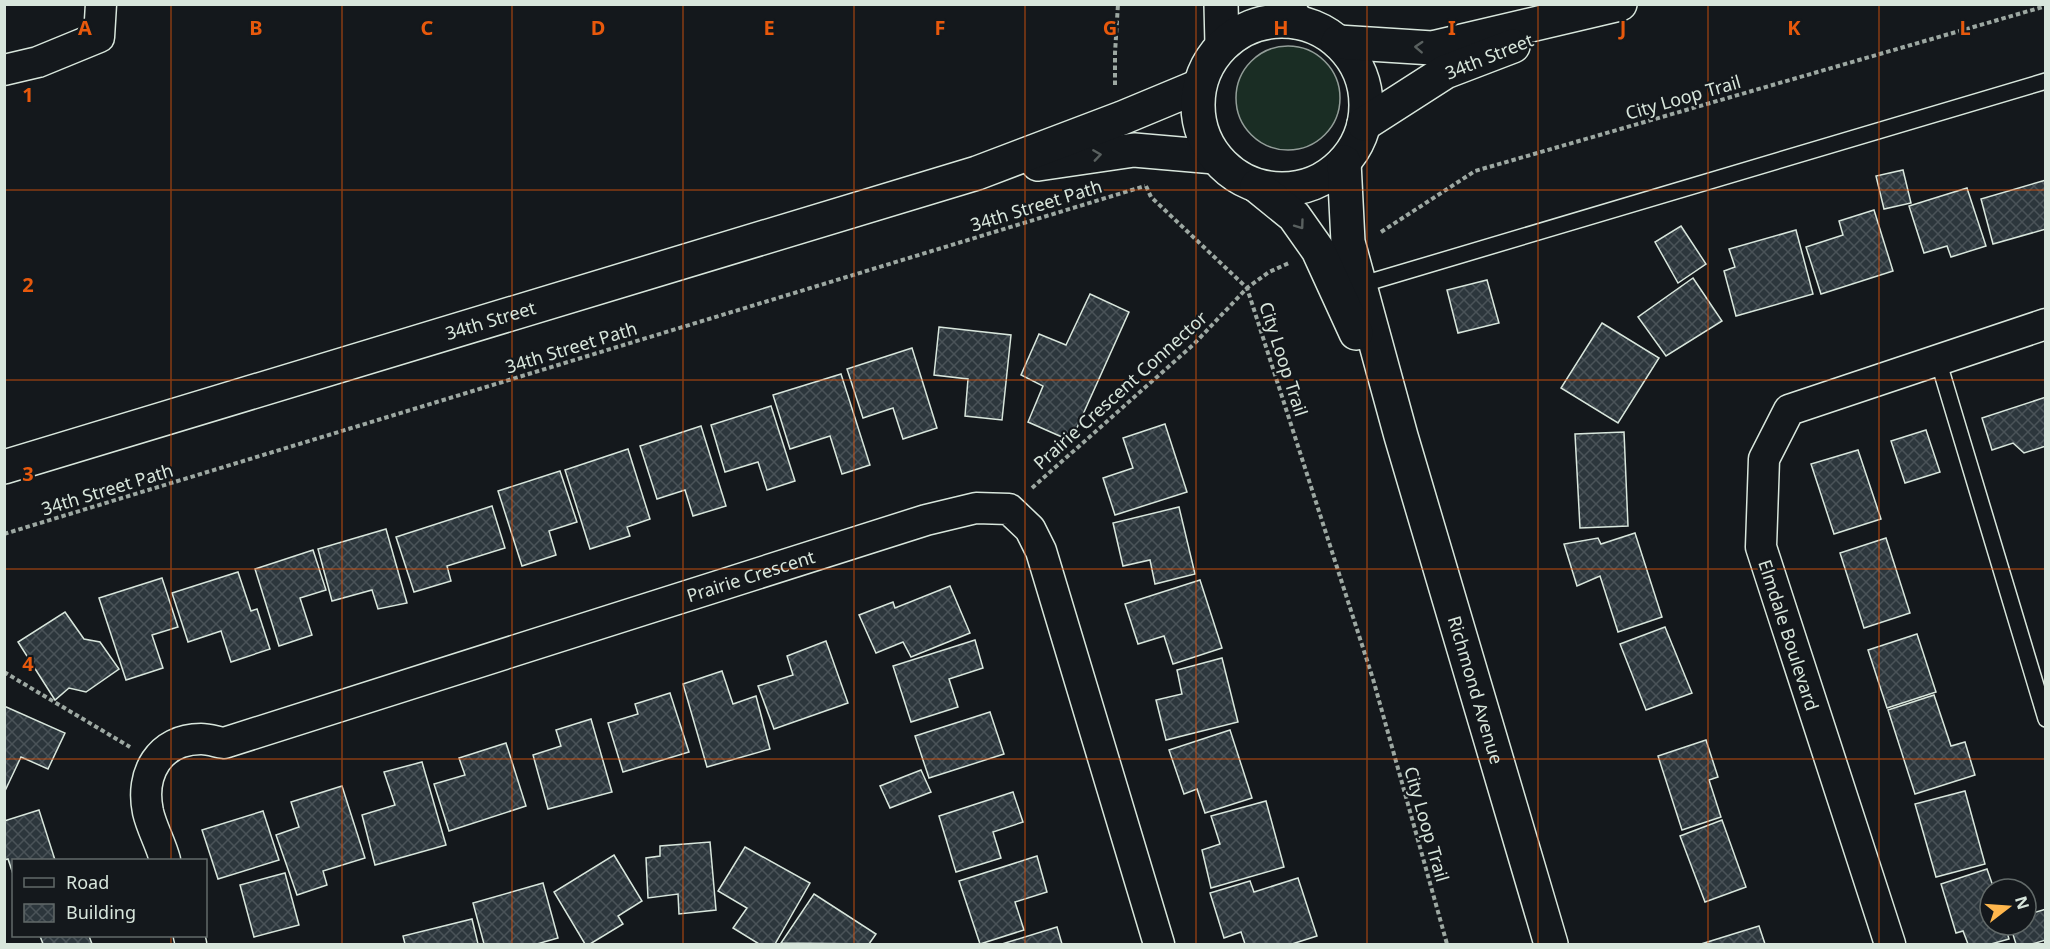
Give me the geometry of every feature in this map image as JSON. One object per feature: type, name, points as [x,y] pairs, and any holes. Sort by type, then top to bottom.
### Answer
[{"type":"main road","points":[[1221,4],[1222,45]]},
{"type":"main road","name":"34th Street","points":[[1338,42],[1432,48],[1621,4]]},
{"type":"main road","name":"34th Street","points":[[1364,124],[1445,72],[1621,4]]},
{"type":"main road","points":[[1291,13],[1338,42],[1352,59],[1362,79],[1366,101],[1364,124],[1356,144],[1344,162],[1325,177],[1304,187],[1280,190],[1257,186],[1233,175],[1215,157],[1202,135],[1197,111],[1199,86],[1208,64],[1222,45],[1244,30],[1291,13]]},
{"type":"main road","name":"34th Street","points":[[4,467],[977,173],[1133,114],[1199,86]]},
{"type":"main road","name":"34th Street","points":[[977,173],[1134,150],[1215,157]]},
{"type":"main road","name":"Richmond Avenue","points":[[1344,162],[1333,246],[1401,436]]},
{"type":"main road","name":"Richmond Avenue","points":[[1257,186],[1333,246],[1360,285],[1401,436],[1551,945]]},
{"type":"street","points":[[4,70],[38,62],[99,37],[101,4]]},
{"type":"street","name":"Elmdale Boulevard","points":[[1890,945],[1761,547],[1764,459],[1789,410],[2046,324]]},
{"type":"street","name":"Prairie Crescent","points":[[164,859],[148,814],[145,788],[150,769],[162,753],[178,742],[202,739],[224,743],[926,520],[976,508],[1009,509]]},
{"type":"street","points":[[1009,509],[1030,529],[1041,551],[1159,945]]},
{"type":"lane","points":[[1360,285],[2046,81]]},
{"type":"lane","points":[[1938,360],[2046,718]]},
{"type":"path","name":"City Loop Trail","points":[[1447,945],[1373,679],[1247,288],[1269,272],[1333,246],[1382,231],[1475,171],[2046,6]]},
{"type":"path","name":"34th Street Path","points":[[4,534],[1146,186]]},
{"type":"path","name":"Prairie Crescent Connector","points":[[1009,509],[1194,344],[1247,288]]},
{"type":"path","points":[[4,672],[131,748]]},
{"type":"green space","points":[[1288,46],[1308,50],[1325,61],[1336,78],[1340,98],[1336,118],[1325,135],[1308,146],[1288,150],[1268,146],[1251,135],[1240,118],[1236,98],[1240,78],[1251,61],[1268,50]]},
{"type":"building","points":[[1903,170],[1911,203],[1884,209],[1876,176]]},
{"type":"building","points":[[2046,180],[2046,229],[1993,244],[1981,199]]},
{"type":"building","points":[[1967,188],[1986,246],[1951,257],[1947,246],[1924,253],[1909,206]]},
{"type":"building","points":[[1874,210],[1893,271],[1821,294],[1806,247],[1843,235],[1839,221]]},
{"type":"building","points":[[1681,226],[1706,264],[1678,283],[1655,242]]},
{"type":"building","points":[[1796,230],[1813,294],[1736,316],[1724,271],[1735,267],[1729,249]]},
{"type":"building","points":[[1693,278],[1722,321],[1666,356],[1638,317]]},
{"type":"building","points":[[1487,280],[1499,323],[1458,333],[1447,290]]},
{"type":"building","points":[[1090,294],[1129,312],[1071,441],[1028,422],[1043,386],[1021,375],[1039,334],[1066,345]]},
{"type":"building","points":[[1602,323],[1659,358],[1618,423],[1561,388]]},
{"type":"building","points":[[939,327],[1011,335],[1002,420],[965,416],[968,379],[934,375]]},
{"type":"building","points":[[912,348],[937,428],[903,439],[893,408],[863,418],[847,369]]},
{"type":"building","points":[[841,374],[870,465],[842,474],[830,436],[790,449],[773,395]]},
{"type":"building","points":[[2046,397],[2046,446],[2024,453],[2013,443],[1992,450],[1982,418]]},
{"type":"building","points":[[771,406],[795,481],[767,490],[758,462],[725,472],[711,425]]},
{"type":"building","points":[[1165,424],[1187,492],[1115,515],[1103,478],[1133,468],[1123,438]]},
{"type":"building","points":[[701,426],[726,506],[693,516],[685,490],[657,499],[640,446]]},
{"type":"building","points":[[1926,430],[1940,472],[1905,483],[1891,441]]},
{"type":"building","points":[[1624,432],[1628,526],[1580,528],[1575,434]]},
{"type":"building","points":[[628,449],[650,519],[627,527],[630,536],[590,549],[565,470]]},
{"type":"building","points":[[1858,450],[1881,519],[1834,534],[1811,464]]},
{"type":"building","points":[[560,471],[577,522],[549,531],[556,555],[522,566],[498,491]]},
{"type":"building","points":[[492,506],[505,548],[447,566],[451,581],[414,592],[396,537]]},
{"type":"building","points":[[1179,507],[1195,574],[1155,584],[1150,560],[1123,566],[1113,523]]},
{"type":"building","points":[[386,529],[407,603],[378,609],[372,590],[332,601],[318,549]]},
{"type":"building","points":[[1635,533],[1662,617],[1618,632],[1600,576],[1577,586],[1564,544],[1598,538],[1601,544]]},
{"type":"building","points":[[1886,538],[1910,613],[1864,628],[1840,553]]},
{"type":"building","points":[[313,550],[326,590],[300,598],[312,635],[279,646],[255,569]]},
{"type":"building","points":[[238,572],[251,611],[257,609],[270,649],[231,662],[221,631],[188,642],[172,593]]},
{"type":"building","points":[[162,578],[178,627],[152,635],[163,668],[126,680],[99,598]]},
{"type":"building","points":[[1200,580],[1222,648],[1173,664],[1164,636],[1138,644],[1125,604]]},
{"type":"building","points":[[950,586],[970,633],[911,657],[903,642],[876,653],[859,615],[893,602],[895,608]]},
{"type":"building","points":[[65,612],[84,639],[100,642],[119,669],[86,692],[69,688],[55,700],[18,642]]},
{"type":"building","points":[[1665,627],[1692,693],[1646,710],[1620,644]]},
{"type":"building","points":[[1917,634],[1936,692],[1887,708],[1868,650]]},
{"type":"building","points":[[975,640],[983,668],[949,679],[958,707],[911,722],[893,666]]},
{"type":"building","points":[[826,641],[848,703],[774,729],[758,686],[793,675],[787,656]]},
{"type":"building","points":[[1222,658],[1238,722],[1166,740],[1156,700],[1182,694],[1177,670]]},
{"type":"building","points":[[722,671],[733,704],[756,696],[770,749],[707,767],[683,684]]},
{"type":"building","points":[[670,693],[689,752],[623,772],[608,723],[638,714],[635,704]]},
{"type":"building","points":[[1934,695],[1951,746],[1965,742],[1975,775],[1915,794],[1888,710]]},
{"type":"building","points":[[4,706],[65,733],[48,769],[21,757],[4,793]]},
{"type":"building","points":[[990,712],[1004,754],[929,778],[915,736]]},
{"type":"building","points":[[591,719],[612,792],[548,809],[533,755],[561,746],[556,730]]},
{"type":"building","points":[[1230,730],[1252,798],[1205,813],[1197,789],[1184,794],[1169,750]]},
{"type":"building","points":[[1706,740],[1718,777],[1709,780],[1721,817],[1682,830],[1658,756]]},
{"type":"building","points":[[506,743],[526,806],[449,831],[434,784],[465,775],[459,758]]},
{"type":"building","points":[[422,762],[446,845],[375,865],[362,815],[395,805],[384,772]]},
{"type":"building","points":[[921,770],[931,792],[890,808],[880,786]]},
{"type":"building","points":[[342,786],[365,858],[323,871],[327,885],[297,895],[276,835],[299,827],[291,802]]},
{"type":"building","points":[[1965,791],[1985,864],[1936,877],[1915,804]]},
{"type":"building","points":[[1013,792],[1023,822],[993,832],[1001,858],[956,872],[939,816]]},
{"type":"building","points":[[1266,801],[1284,867],[1211,888],[1202,850],[1220,844],[1211,816]]},
{"type":"building","points":[[39,810],[55,859],[12,859],[12,871],[8,859],[4,860],[4,821]]},
{"type":"building","points":[[263,811],[279,860],[218,879],[202,830]]},
{"type":"building","points":[[1722,820],[1746,887],[1705,902],[1680,836]]},
{"type":"building","points":[[710,842],[716,910],[679,914],[678,894],[648,898],[646,858],[660,856],[660,846]]},
{"type":"building","points":[[745,847],[810,883],[775,944],[759,944],[733,928],[747,908],[718,891]]},
{"type":"building","points":[[614,855],[642,901],[618,916],[623,924],[590,944],[585,944],[554,892]]},
{"type":"building","points":[[1037,856],[1047,892],[1015,902],[1024,930],[980,944],[959,881]]},
{"type":"building","points":[[1987,869],[1990,877],[1978,877],[1978,937],[2008,937],[2009,939],[1991,944],[1968,944],[1963,931],[1956,933],[1941,884]]},
{"type":"building","points":[[285,873],[299,925],[254,937],[240,885]]},
{"type":"building","points":[[1298,878],[1317,936],[1292,944],[1245,944],[1241,932],[1224,938],[1210,893],[1250,881],[1254,892]]},
{"type":"building","points":[[543,883],[558,938],[537,944],[484,944],[473,903]]},
{"type":"building","points":[[814,894],[876,934],[869,944],[781,943]]},
{"type":"building","points":[[2046,909],[2046,940],[2032,944],[2016,944],[2014,937],[2038,937],[2038,911]]},
{"type":"building","points":[[472,919],[478,944],[405,944],[403,936]]},
{"type":"building","points":[[1759,926],[1765,944],[1701,944]]},
{"type":"building","points":[[1057,927],[1062,944],[1002,944]]},
{"type":"building","points":[[40,937],[89,937],[92,944],[43,944]]}]
